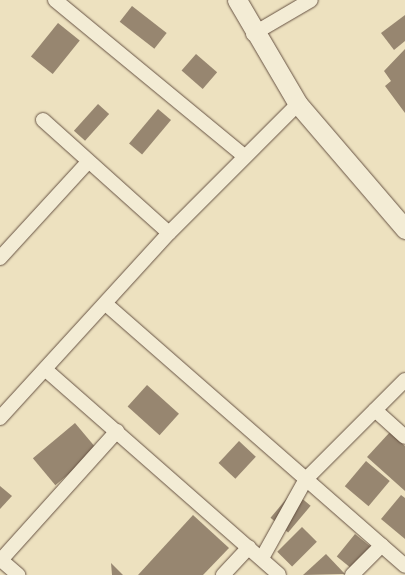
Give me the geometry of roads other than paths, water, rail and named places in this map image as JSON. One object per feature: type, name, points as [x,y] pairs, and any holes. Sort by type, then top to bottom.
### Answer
[{"type":"street","points":[[55,0],[244,156]]},
{"type":"street","points":[[237,0],[253,34],[298,104],[405,229]]},
{"type":"street","points":[[253,34],[311,0]]},
{"type":"street","points":[[0,418],[107,305],[169,233],[298,104]]},
{"type":"street","points":[[43,120],[87,163],[169,233]]},
{"type":"street","points":[[0,258],[87,163]]},
{"type":"street","points":[[107,305],[405,566]]},
{"type":"street","points":[[46,370],[262,558],[279,575]]},
{"type":"street","points":[[262,558],[306,479],[405,380]]},
{"type":"street","points":[[375,410],[405,437]]},
{"type":"street","points":[[18,575],[1,560],[117,431]]},
{"type":"street","points":[[352,575],[382,545]]},
{"type":"street","points":[[223,575],[249,547]]}]
